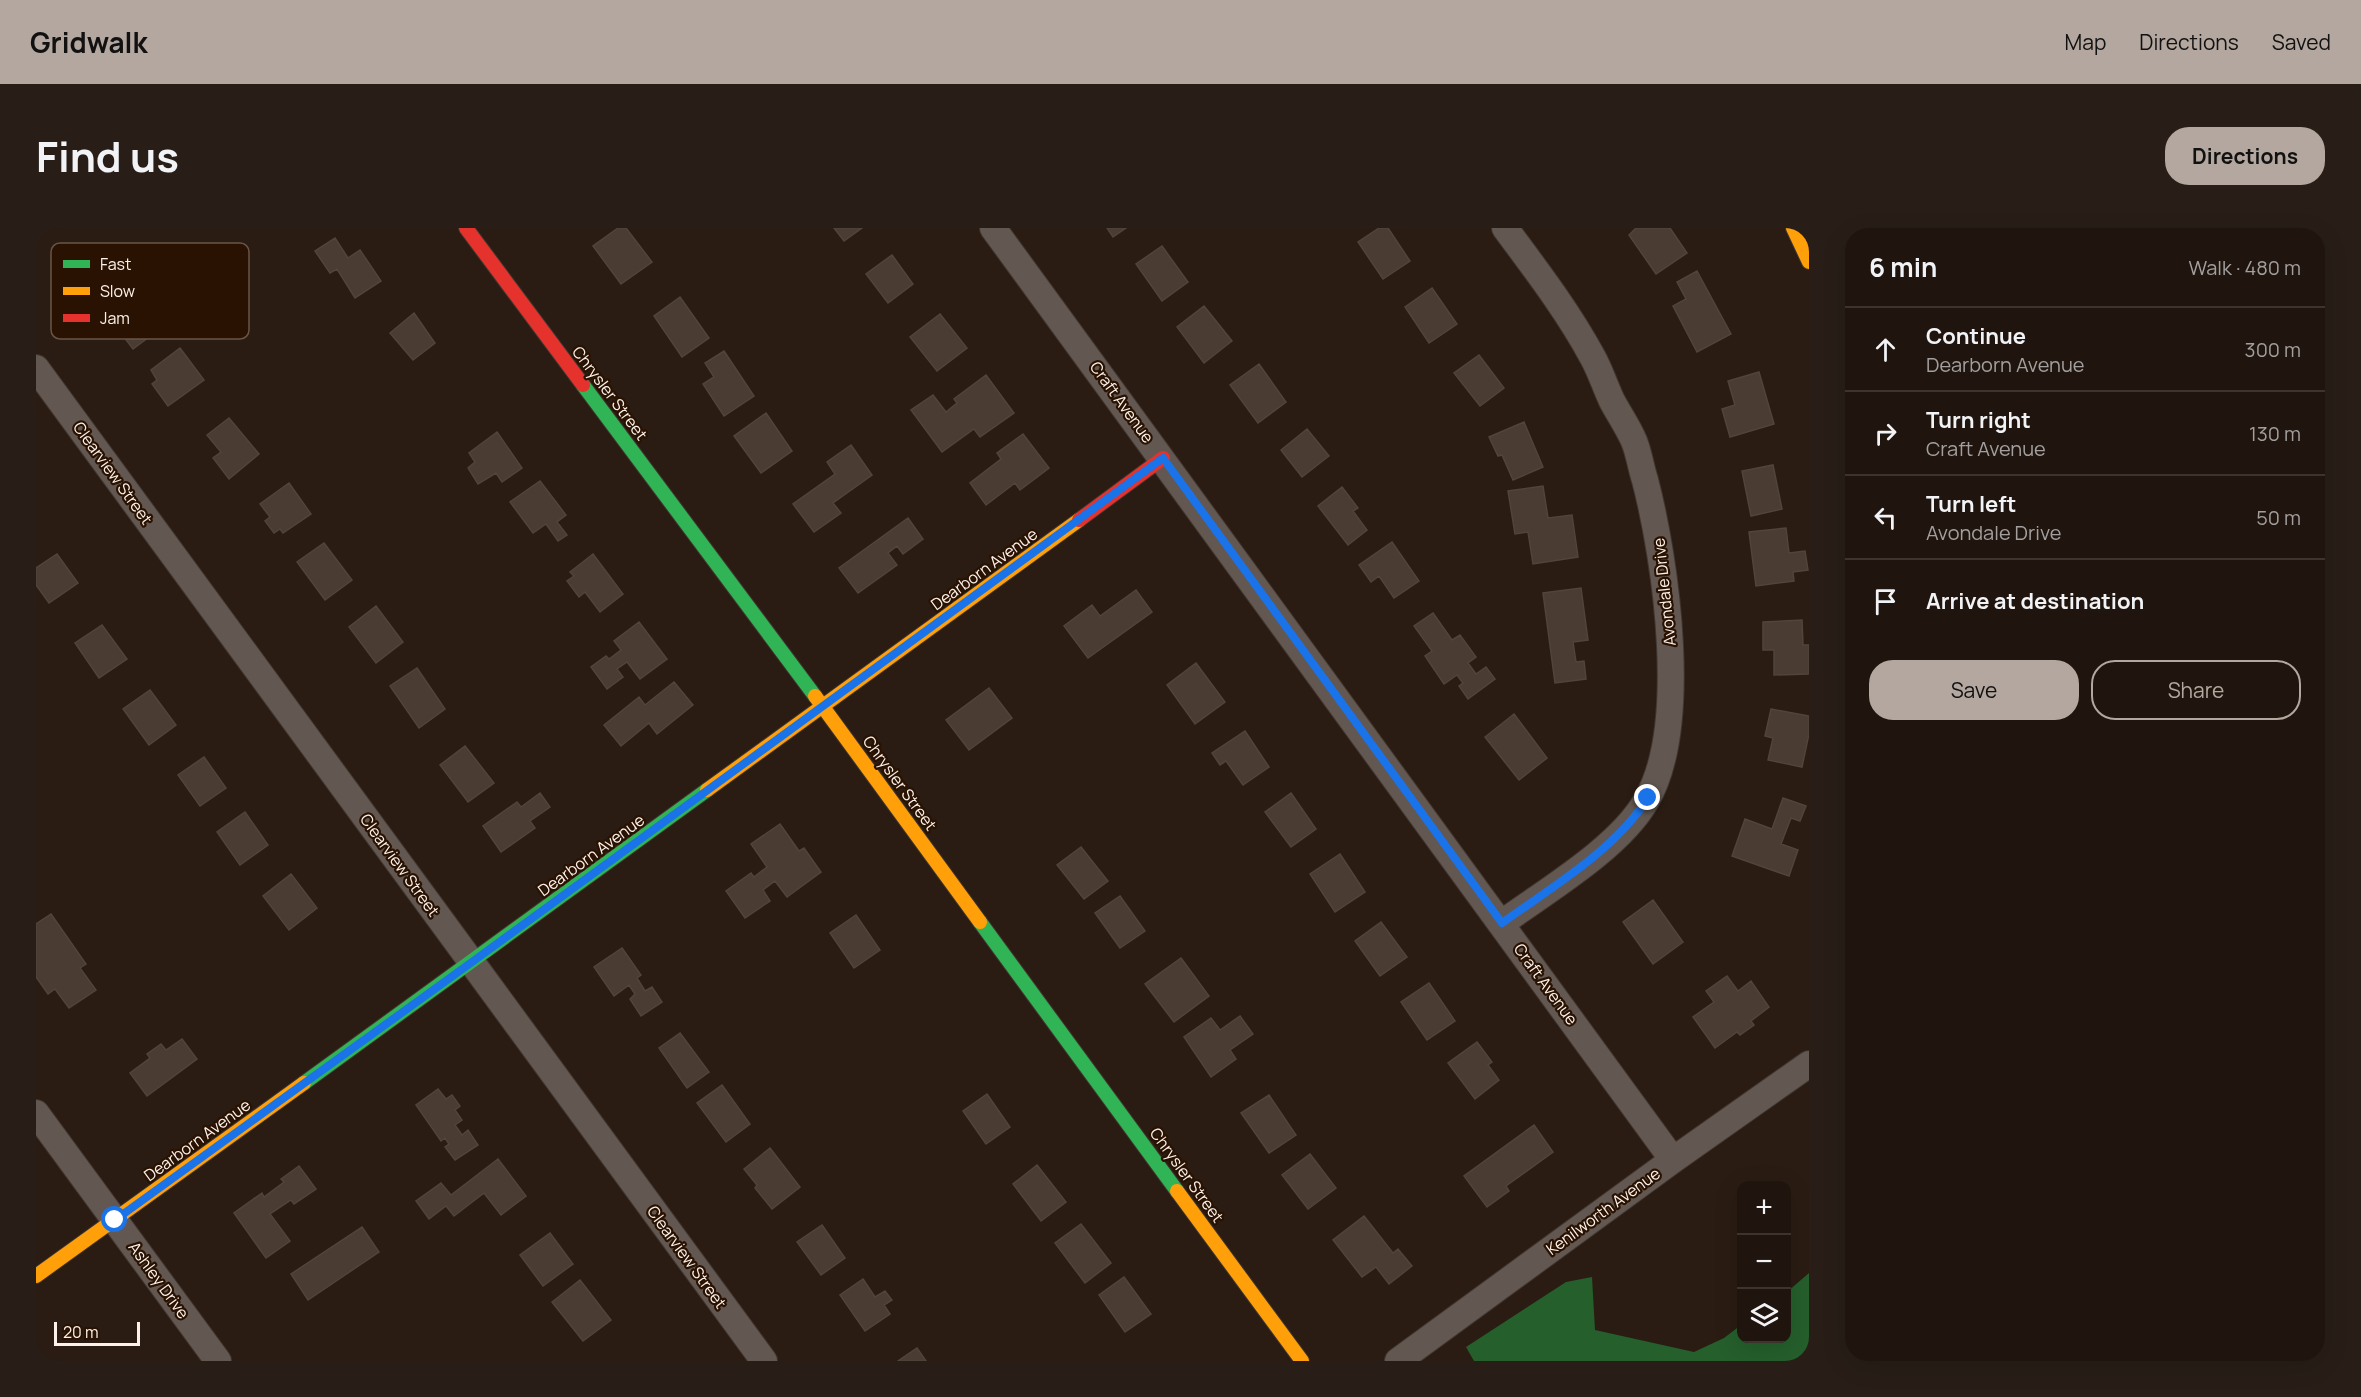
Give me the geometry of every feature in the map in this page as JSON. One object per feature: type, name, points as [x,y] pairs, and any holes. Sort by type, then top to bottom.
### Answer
[{"type":"street","name":"Chrysler Street","points":[[466,228],[823,707],[1302,1361]]},
{"type":"street","name":"Craft Avenue","points":[[993,228],[1673,1160]]},
{"type":"street","name":"Avondale Drive","points":[[1502,923],[1612,842],[1639,812],[1648,798],[1664,752],[1671,695],[1670,652],[1656,525],[1634,441],[1611,400],[1593,357],[1559,301],[1505,228]]},
{"type":"street","points":[[1793,228],[1809,262]]},
{"type":"street","name":"Clearview Street","points":[[36,368],[764,1361]]},
{"type":"street","name":"Dearborn Avenue","points":[[36,1276],[472,962],[1163,458]]},
{"type":"street","name":"Kenilworth Avenue","points":[[1398,1361],[1673,1160],[1809,1064]]},
{"type":"street","name":"Ashley Drive","points":[[36,1113],[218,1361]]},
{"type":"green space","points":[[1809,1273],[1809,1349],[1794,1361],[1474,1361],[1466,1347],[1566,1282],[1592,1277],[1595,1330],[1694,1352],[1724,1338],[1737,1328],[1737,1343],[1791,1343],[1791,1289]]},
{"type":"building","points":[[618,228],[626,228],[652,262],[621,284],[593,246]]},
{"type":"building","points":[[834,228],[862,228],[844,241]]},
{"type":"building","points":[[1107,228],[1126,228],[1113,237]]},
{"type":"building","points":[[1379,228],[1388,228],[1410,261],[1383,279],[1358,242]]},
{"type":"building","points":[[1636,228],[1670,228],[1687,253],[1656,274],[1629,235]]},
{"type":"building","points":[[335,238],[348,258],[360,250],[381,281],[355,298],[337,269],[330,273],[315,251]]},
{"type":"building","points":[[1162,246],[1188,282],[1162,301],[1136,264]]},
{"type":"building","points":[[892,255],[913,284],[888,303],[866,274]]},
{"type":"building","points":[[1697,271],[1731,334],[1697,352],[1673,306],[1686,299],[1677,282]]},
{"type":"building","points":[[1432,288],[1457,324],[1429,343],[1405,307]]},
{"type":"building","points":[[680,297],[709,338],[682,357],[654,316]]},
{"type":"building","points":[[1204,306],[1232,341],[1204,363],[1177,327]]},
{"type":"building","points":[[414,313],[435,343],[413,360],[390,333]]},
{"type":"building","points":[[940,314],[967,348],[937,371],[910,337]]},
{"type":"building","points":[[125,339],[146,339],[133,349]]},
{"type":"building","points":[[180,348],[204,380],[168,406],[152,384],[157,380],[151,370]]},
{"type":"building","points":[[724,351],[754,396],[724,416],[703,384],[714,377],[705,363]]},
{"type":"building","points":[[1479,355],[1504,388],[1480,406],[1454,373]]},
{"type":"building","points":[[1259,364],[1286,402],[1258,423],[1230,385]]},
{"type":"building","points":[[1759,372],[1774,424],[1730,437],[1722,409],[1735,405],[1728,381]]},
{"type":"building","points":[[986,375],[1014,413],[980,437],[974,429],[942,452],[911,410],[933,395],[946,412],[957,403],[954,399]]},
{"type":"building","points":[[766,413],[792,451],[761,473],[734,436]]},
{"type":"building","points":[[229,418],[259,454],[229,479],[213,458],[221,452],[207,435]]},
{"type":"building","points":[[1524,422],[1543,467],[1513,480],[1502,455],[1498,456],[1489,437]]},
{"type":"building","points":[[1307,429],[1329,456],[1302,477],[1281,450]]},
{"type":"building","points":[[497,432],[522,468],[502,482],[496,473],[478,484],[468,468],[475,462],[469,453]]},
{"type":"building","points":[[1023,434],[1049,468],[1020,490],[1015,483],[986,505],[970,483],[1001,459],[997,453]]},
{"type":"building","points":[[851,445],[872,475],[833,503],[841,513],[814,532],[793,504],[835,474],[827,462]]},
{"type":"building","points":[[1773,465],[1782,509],[1751,516],[1742,471]]},
{"type":"building","points":[[540,481],[566,515],[557,522],[567,535],[558,541],[546,524],[533,533],[510,502]]},
{"type":"building","points":[[289,483],[311,514],[283,533],[280,529],[274,533],[265,521],[270,517],[260,504]]},
{"type":"building","points":[[1543,486],[1548,518],[1572,515],[1578,557],[1533,564],[1528,532],[1515,534],[1508,491]]},
{"type":"building","points":[[1342,487],[1358,508],[1353,511],[1367,530],[1348,545],[1318,506]]},
{"type":"building","points":[[908,518],[923,539],[903,554],[897,546],[888,553],[897,565],[858,593],[839,568]]},
{"type":"building","points":[[1786,528],[1789,553],[1805,551],[1808,570],[1793,572],[1794,581],[1756,586],[1749,532]]},
{"type":"building","points":[[1392,542],[1419,581],[1394,598],[1379,576],[1371,582],[1359,565]]},
{"type":"building","points":[[324,543],[352,580],[325,600],[297,562]]},
{"type":"building","points":[[57,554],[78,583],[49,603],[36,585],[36,568]]},
{"type":"building","points":[[593,554],[623,594],[600,612],[585,592],[579,597],[567,581],[574,576],[570,572]]},
{"type":"building","points":[[1581,588],[1588,640],[1573,642],[1576,662],[1584,661],[1586,679],[1555,683],[1543,593]]},
{"type":"building","points":[[1136,590],[1152,612],[1088,658],[1064,626],[1092,605],[1100,616]]},
{"type":"building","points":[[376,606],[403,642],[376,663],[349,627]]},
{"type":"building","points":[[1433,613],[1452,640],[1460,635],[1476,657],[1468,663],[1476,674],[1486,667],[1495,679],[1468,699],[1459,686],[1463,683],[1457,675],[1444,684],[1425,656],[1432,651],[1414,626]]},
{"type":"building","points":[[1802,620],[1803,645],[1809,645],[1809,674],[1774,675],[1774,650],[1763,650],[1763,622]]},
{"type":"building","points":[[639,622],[667,659],[640,679],[627,662],[617,669],[623,677],[607,689],[591,667],[606,656],[609,659],[621,650],[614,641]]},
{"type":"building","points":[[102,625],[127,659],[99,678],[75,643]]},
{"type":"building","points":[[1196,663],[1225,702],[1195,724],[1167,685]]},
{"type":"building","points":[[417,668],[445,709],[419,728],[390,686]]},
{"type":"building","points":[[674,682],[693,705],[657,734],[649,723],[621,746],[604,725],[639,697],[645,705]]},
{"type":"building","points":[[989,688],[1012,718],[969,750],[946,720]]},
{"type":"building","points":[[150,690],[176,725],[149,745],[123,709]]},
{"type":"building","points":[[1771,709],[1809,716],[1809,734],[1802,767],[1768,760],[1773,738],[1765,736]]},
{"type":"building","points":[[1514,714],[1547,758],[1519,780],[1485,737]]},
{"type":"building","points":[[1245,731],[1269,767],[1243,785],[1226,761],[1220,765],[1212,753]]},
{"type":"building","points":[[465,746],[494,783],[468,802],[440,765]]},
{"type":"building","points":[[204,757],[226,788],[200,806],[178,775]]},
{"type":"building","points":[[540,793],[550,807],[530,821],[535,828],[501,852],[483,826],[517,802],[521,807]]},
{"type":"building","points":[[1291,793],[1316,829],[1291,847],[1265,812]]},
{"type":"building","points":[[1783,798],[1806,806],[1800,821],[1791,818],[1781,844],[1798,850],[1789,876],[1732,856],[1745,819],[1772,829]]},
{"type":"building","points":[[245,812],[268,845],[240,865],[217,832]]},
{"type":"building","points":[[780,824],[799,851],[804,848],[821,872],[787,897],[775,881],[763,890],[770,901],[745,918],[726,891],[751,873],[754,877],[767,867],[751,844]]},
{"type":"building","points":[[1081,847],[1108,881],[1084,899],[1057,865]]},
{"type":"building","points":[[1340,854],[1365,892],[1335,912],[1310,874]]},
{"type":"building","points":[[291,874],[317,908],[289,930],[263,896]]},
{"type":"building","points":[[1120,896],[1145,931],[1120,948],[1095,913]]},
{"type":"building","points":[[1653,900],[1683,942],[1653,964],[1623,922]]},
{"type":"building","points":[[51,914],[86,964],[80,968],[96,990],[69,1008],[55,989],[48,994],[36,977],[36,924]]},
{"type":"building","points":[[856,915],[880,950],[854,968],[830,933]]},
{"type":"building","points":[[1381,922],[1407,957],[1380,976],[1355,941]]},
{"type":"building","points":[[622,948],[641,975],[637,978],[645,991],[652,987],[662,1002],[641,1016],[630,999],[635,994],[629,985],[614,996],[594,967]]},
{"type":"building","points":[[1181,958],[1209,996],[1174,1022],[1145,984]]},
{"type":"building","points":[[1727,976],[1738,991],[1751,981],[1769,1007],[1751,1021],[1754,1025],[1740,1035],[1737,1032],[1715,1048],[1693,1017],[1714,1002],[1706,991]]},
{"type":"building","points":[[1429,983],[1455,1021],[1427,1040],[1401,1002]]},
{"type":"building","points":[[1240,1016],[1253,1034],[1230,1050],[1236,1059],[1211,1077],[1184,1037],[1211,1018],[1220,1030]]},
{"type":"building","points":[[680,1033],[709,1072],[687,1088],[659,1048]]},
{"type":"building","points":[[182,1039],[197,1059],[147,1096],[130,1073],[150,1058],[147,1054],[161,1044],[166,1050]]},
{"type":"building","points":[[1477,1042],[1492,1062],[1488,1065],[1499,1080],[1475,1099],[1448,1063]]},
{"type":"building","points":[[722,1085],[750,1124],[726,1142],[697,1103]]},
{"type":"building","points":[[438,1089],[446,1099],[452,1095],[460,1106],[455,1110],[462,1120],[455,1125],[462,1135],[468,1130],[478,1145],[455,1160],[445,1147],[449,1144],[445,1138],[441,1141],[416,1105]]},
{"type":"building","points":[[987,1094],[1010,1127],[986,1144],[963,1111]]},
{"type":"building","points":[[1269,1095],[1296,1135],[1269,1153],[1241,1113]]},
{"type":"building","points":[[1534,1125],[1553,1152],[1506,1186],[1509,1191],[1487,1207],[1464,1176]]},
{"type":"building","points":[[770,1148],[800,1187],[772,1209],[755,1188],[757,1185],[744,1169]]},
{"type":"building","points":[[1310,1154],[1336,1188],[1308,1209],[1282,1175]]},
{"type":"building","points":[[498,1159],[526,1196],[501,1215],[484,1193],[454,1216],[446,1206],[429,1219],[416,1201],[441,1183],[451,1195]]},
{"type":"building","points":[[1037,1165],[1066,1202],[1041,1221],[1013,1184]]},
{"type":"building","points":[[299,1166],[316,1189],[294,1204],[291,1200],[270,1214],[290,1241],[266,1258],[234,1213],[262,1193],[264,1197],[284,1182],[281,1179]]},
{"type":"building","points":[[1364,1216],[1393,1253],[1398,1249],[1412,1266],[1389,1284],[1376,1267],[1362,1277],[1333,1240]]},
{"type":"building","points":[[1081,1224],[1111,1263],[1085,1283],[1055,1243]]},
{"type":"building","points":[[822,1225],[845,1258],[821,1275],[797,1242]]},
{"type":"building","points":[[362,1227],[379,1252],[308,1300],[291,1274]]},
{"type":"building","points":[[550,1233],[573,1264],[543,1286],[520,1255]]},
{"type":"building","points":[[1124,1277],[1151,1314],[1125,1332],[1099,1295]]},
{"type":"building","points":[[863,1279],[875,1297],[885,1291],[892,1300],[884,1305],[890,1314],[865,1331],[840,1295]]},
{"type":"building","points":[[580,1280],[611,1320],[583,1341],[552,1302]]},
{"type":"building","points":[[917,1348],[926,1361],[898,1361]]},
{"type":"traffic: fast","points":[[583,385],[815,696]]},
{"type":"traffic: fast","points":[[304,1083],[707,790]]},
{"type":"traffic: fast","points":[[980,922],[1177,1191]]},
{"type":"traffic: slow","points":[[1793,228],[1809,262]]},
{"type":"traffic: slow","points":[[707,790],[1079,520]]},
{"type":"traffic: slow","points":[[815,696],[980,922]]},
{"type":"traffic: slow","points":[[36,1276],[304,1083]]},
{"type":"traffic: slow","points":[[1177,1191],[1302,1361]]},
{"type":"traffic: jam","points":[[466,228],[583,385]]},
{"type":"traffic: jam","points":[[1079,520],[1163,458]]},
{"type":"route","points":[[115,1220],[1163,458],[1502,923],[1612,842],[1639,812],[1648,798]]}]
